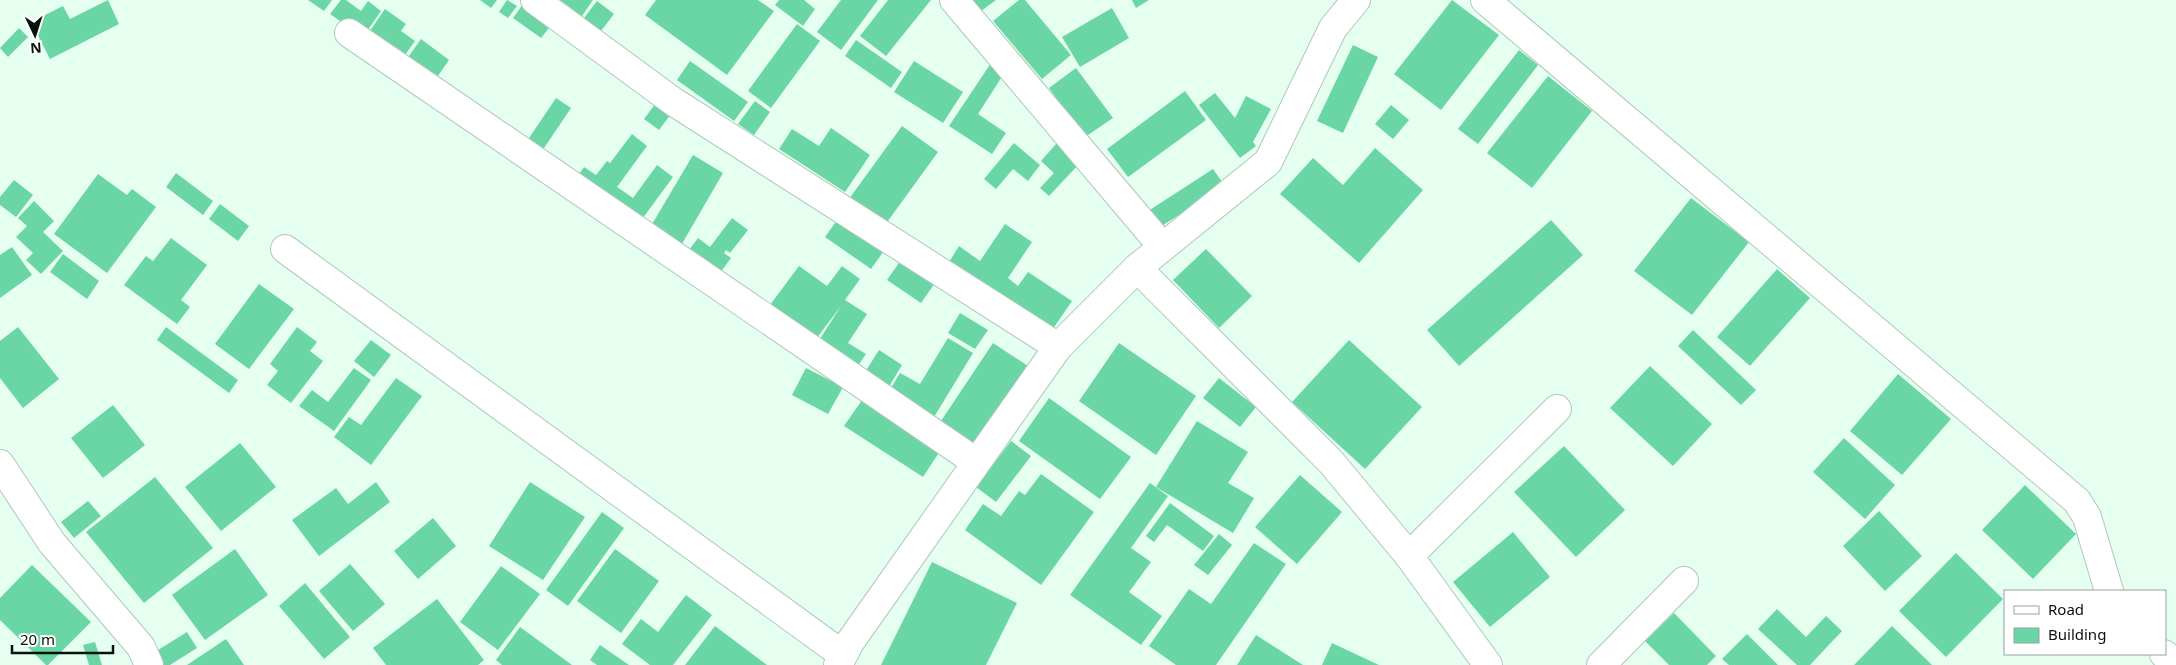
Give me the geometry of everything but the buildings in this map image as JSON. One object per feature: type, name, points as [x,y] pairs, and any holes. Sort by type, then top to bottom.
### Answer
[{"type":"street","points":[[536,0],[674,102],[1058,347]]},
{"type":"street","points":[[954,0],[1162,246]]},
{"type":"street","points":[[285,249],[840,660],[976,462],[1058,347],[1137,268],[1268,162],[1333,28],[1356,0]]},
{"type":"street","points":[[1485,0],[2077,501],[2087,517],[2109,590]]},
{"type":"street","points":[[349,33],[976,462]]},
{"type":"street","points":[[1137,268],[1331,462],[1409,556],[1488,665]]},
{"type":"street","points":[[1409,556],[1557,409]]},
{"type":"street","points":[[0,464],[52,543],[141,647],[149,665]]},
{"type":"street","points":[[1601,665],[1684,581]]},
{"type":"street","points":[[2165,655],[2176,663]]}]
